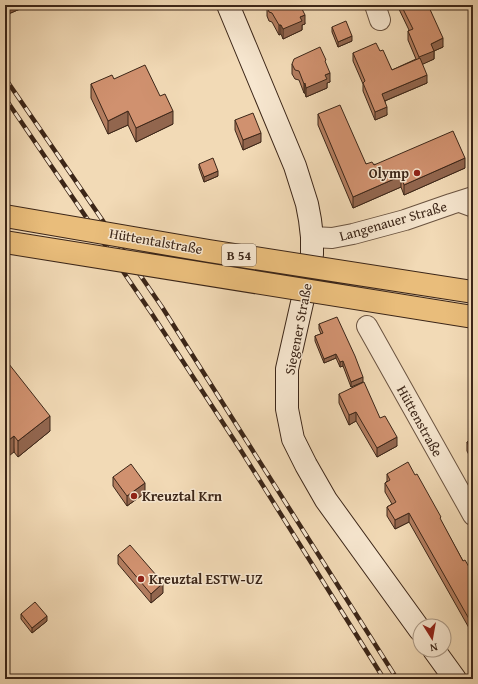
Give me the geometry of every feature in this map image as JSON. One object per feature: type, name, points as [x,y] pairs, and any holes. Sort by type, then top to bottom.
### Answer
[{"type":"highway","name":"Hüttentalstraße","points":[[5,216],[473,292]]},
{"type":"highway","name":"Hüttentalstraße","points":[[5,242],[473,317]]},
{"type":"main road","name":"Siegener Straße","points":[[228,5],[294,166],[307,204],[312,238],[312,254],[287,369],[287,409],[293,439],[326,500],[412,619]]},
{"type":"main road","points":[[440,658],[455,679]]},
{"type":"street","name":"Langenauer Straße","points":[[312,238],[332,238],[353,234],[405,220],[473,197]]},
{"type":"street","name":"Hüttenstraße","points":[[367,326],[473,515]]},
{"type":"lane","points":[[451,204],[473,212]]},
{"type":"building","points":[[267,5],[300,5],[305,15],[300,17],[302,21],[283,29],[272,13],[269,12]]},
{"type":"building","points":[[401,5],[428,5],[443,38],[431,44],[434,51],[419,57],[408,31],[413,29]]},
{"type":"building","points":[[346,21],[352,36],[338,42],[332,27]]},
{"type":"building","points":[[376,43],[380,51],[383,50],[392,70],[420,58],[427,75],[382,94],[387,107],[375,112],[363,83],[365,81],[353,53]]},
{"type":"building","points":[[320,47],[330,73],[325,75],[327,79],[306,88],[299,71],[295,70],[292,64],[294,59]]},
{"type":"building","points":[[145,65],[160,96],[165,94],[173,111],[136,128],[128,111],[108,121],[91,84],[112,75],[114,79]]},
{"type":"building","points":[[340,105],[366,164],[372,162],[374,165],[453,131],[465,158],[404,185],[401,176],[353,197],[318,114]]},
{"type":"building","points":[[253,113],[261,133],[243,140],[235,120]]},
{"type":"building","points":[[213,158],[218,171],[204,177],[199,164]]},
{"type":"building","points":[[337,317],[363,377],[351,382],[343,361],[340,362],[336,354],[324,359],[315,336],[323,333],[319,324]]},
{"type":"building","points":[[5,359],[50,416],[18,441],[14,436],[5,443]]},
{"type":"building","points":[[364,382],[380,418],[385,416],[397,437],[377,448],[356,412],[349,415],[339,394]]},
{"type":"building","points":[[473,438],[473,454],[467,442]]},
{"type":"building","points":[[408,462],[415,475],[417,474],[441,517],[440,518],[463,561],[465,560],[473,574],[473,626],[409,513],[395,520],[387,507],[396,502],[385,483],[390,480],[387,474]]},
{"type":"building","points":[[131,464],[145,483],[127,496],[113,477]]},
{"type":"building","points":[[130,545],[163,583],[151,594],[118,555]]},
{"type":"building","points":[[35,602],[47,616],[32,628],[21,614]]},
{"type":"railway","points":[[5,78],[162,307],[397,679]]},
{"type":"railway","points":[[5,98],[152,314],[240,449],[384,679]]},
{"type":"place","name":"Olymp","points":[[417,173]]},
{"type":"place","name":"Kreuztal Krn","points":[[134,496]]},
{"type":"place","name":"Kreuztal ESTW-UZ","points":[[141,579]]}]
